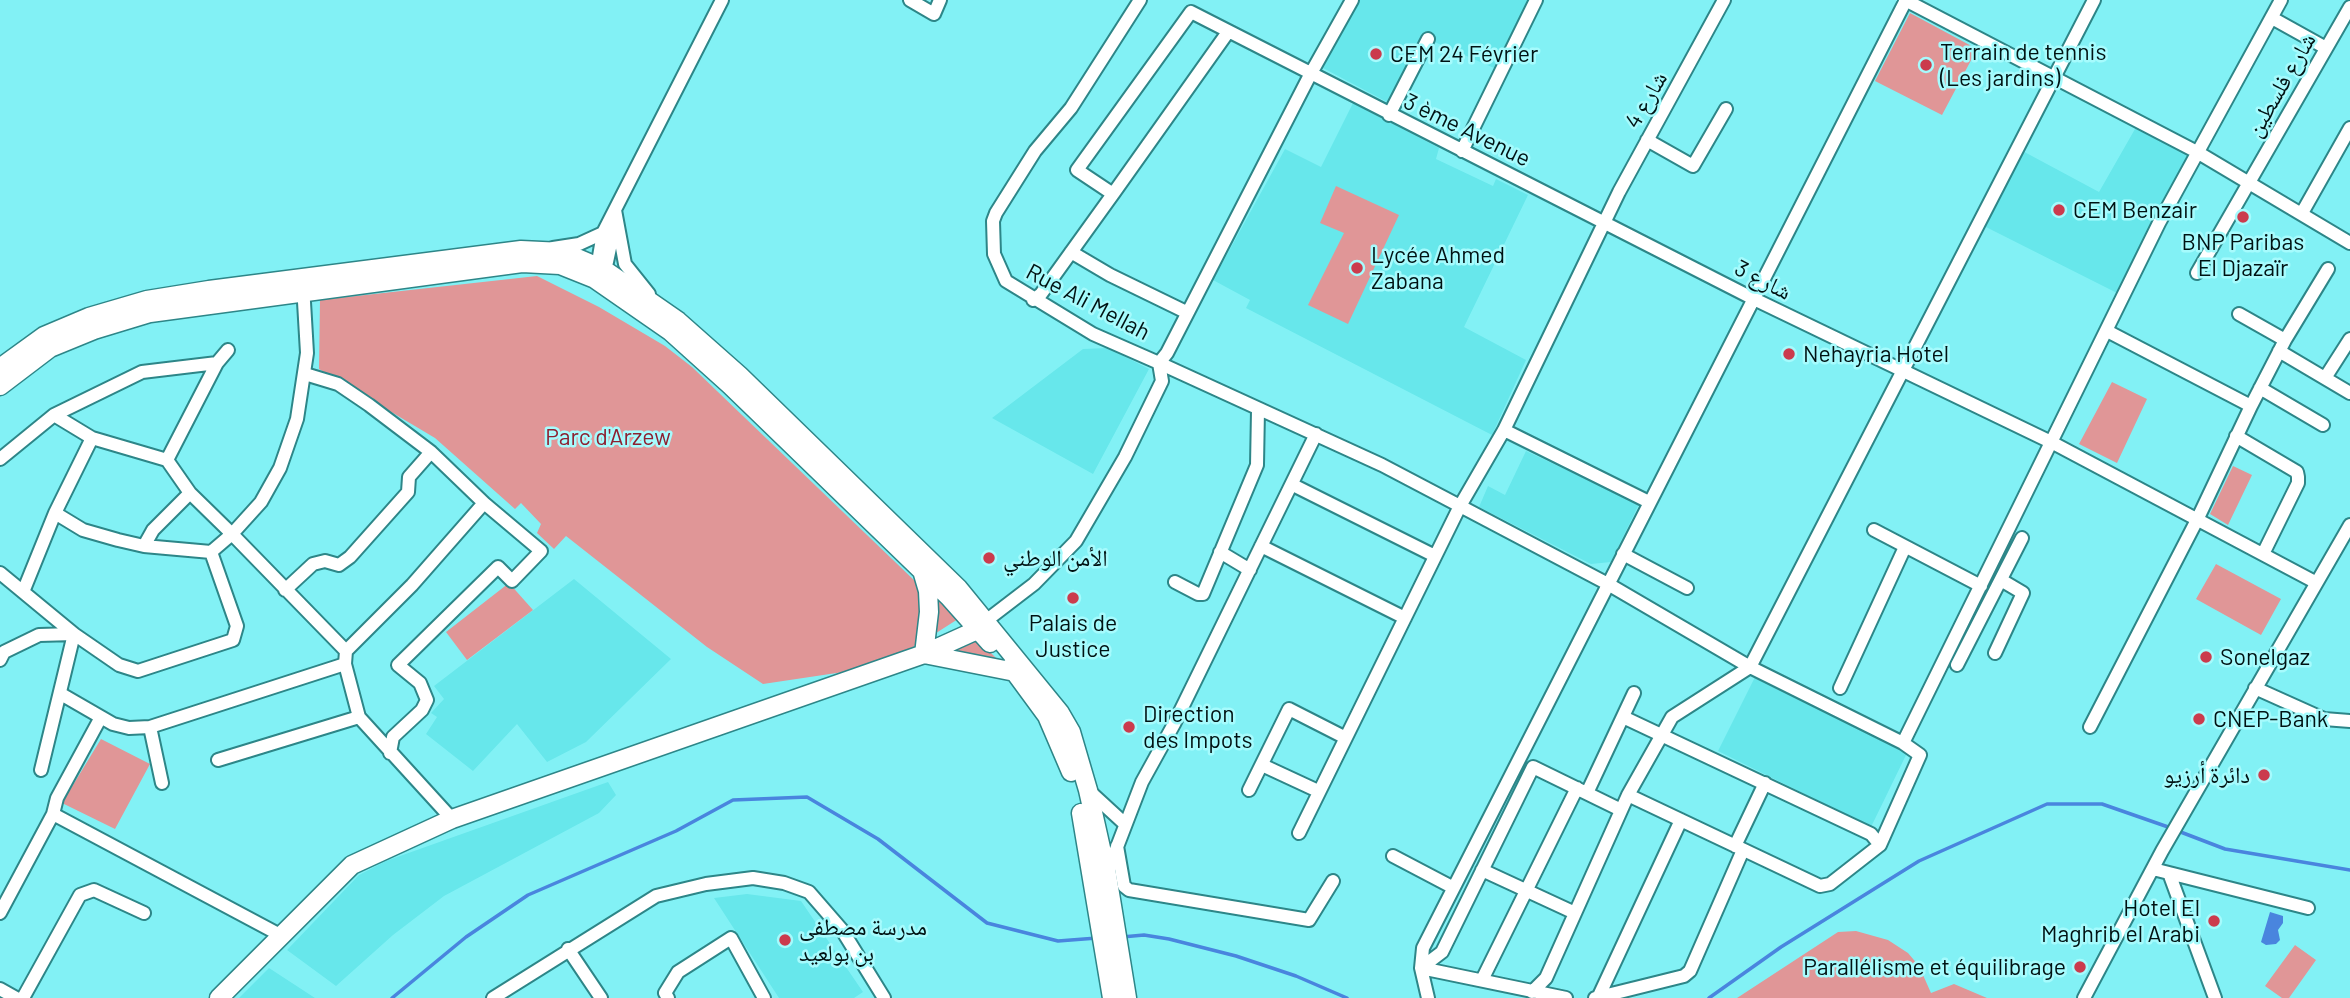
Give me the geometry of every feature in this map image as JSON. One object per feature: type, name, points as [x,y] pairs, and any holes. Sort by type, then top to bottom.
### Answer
[{"type":"main road","points":[[0,386],[50,348],[94,330],[150,313],[303,284],[540,250],[563,252],[678,321],[740,375],[958,588],[1047,716],[1067,759],[1076,785],[1104,912],[1112,959],[1112,998]]},
{"type":"main road","points":[[0,368],[44,336],[89,317],[147,300],[522,263],[560,265],[597,273],[710,367],[922,571],[983,625],[1060,713],[1071,732],[1088,790],[1107,875],[1104,912]]},
{"type":"main road","points":[[922,571],[928,591],[929,612],[924,654]]},
{"type":"main road","points":[[219,998],[352,865],[452,819],[924,654],[983,625]]},
{"type":"main road","points":[[924,654],[1015,672]]},
{"type":"main road","points":[[1112,959],[1127,998]]},
{"type":"street","points":[[597,273],[598,251],[603,233],[722,0]]},
{"type":"street","points":[[910,0],[934,14],[940,0]]},
{"type":"street","name":"Rue Ali Mellah","points":[[983,625],[1034,584],[1076,541],[1125,457],[1162,380],[1159,363],[1093,334],[1033,300],[1006,281],[994,254],[993,221],[1035,152],[1071,108],[1140,0]]},
{"type":"street","points":[[1352,0],[1159,363],[1316,434],[1461,506],[1608,584],[1750,667],[1918,751],[1919,761],[1880,845],[1830,884],[1820,886],[1628,795]]},
{"type":"street","points":[[1462,151],[1536,0]]},
{"type":"street","name":"شارع 4","points":[[1298,833],[1435,556],[1504,430],[1647,140],[1724,0]]},
{"type":"street","points":[[1426,994],[1422,968],[1423,948],[1452,887],[1906,0],[2197,152],[2350,243]]},
{"type":"street","points":[[1903,743],[2197,152],[2281,0]]},
{"type":"street","points":[[1532,992],[1546,978],[1628,795],[1672,717],[1750,667],[2091,1]]},
{"type":"street","name":"شارع فلسطين","points":[[2197,273],[2350,7]]},
{"type":"street","name":"3 ème Avenue","points":[[1113,194],[1077,170],[1191,12],[1310,75],[1607,222]]},
{"type":"street","points":[[2272,18],[2326,48]]},
{"type":"street","points":[[1033,300],[1071,252],[1228,32]]},
{"type":"street","points":[[1390,115],[1428,39]]},
{"type":"street","points":[[1647,140],[1693,166],[1726,108]]},
{"type":"street","points":[[2302,213],[2350,128]]},
{"type":"street","points":[[597,273],[607,262],[615,209]]},
{"type":"street","points":[[615,209],[625,264],[632,276],[678,321]]},
{"type":"street","name":"شارع 3","points":[[1607,222],[1752,298],[2053,443],[2315,582]]},
{"type":"street","points":[[540,250],[579,244],[603,233]]},
{"type":"street","points":[[1071,252],[1110,275],[1186,312]]},
{"type":"street","points":[[2090,727],[2197,518],[2250,406],[2328,269]]},
{"type":"street","points":[[55,513],[83,530],[144,546],[211,552],[232,534],[261,502],[280,468],[297,419],[305,374],[303,284]]},
{"type":"street","points":[[2239,314],[2325,378],[2350,393]]},
{"type":"street","points":[[2107,331],[2250,406]]},
{"type":"street","points":[[2325,378],[2350,339]]},
{"type":"street","points":[[167,460],[217,363],[228,350]]},
{"type":"street","points":[[0,459],[54,415],[142,372],[217,363]]},
{"type":"street","points":[[305,374],[338,384],[431,452],[484,503],[541,551],[512,581],[498,567],[398,665],[420,683],[427,700],[422,710],[393,737],[390,753]]},
{"type":"street","points":[[2260,388],[2323,425]]},
{"type":"street","points":[[1175,582],[1202,595],[1257,465],[1258,410]]},
{"type":"street","points":[[54,415],[92,438],[167,460],[190,493],[285,590],[346,658],[359,717],[452,819]]},
{"type":"street","points":[[1504,430],[1649,502]]},
{"type":"street","points":[[1107,875],[1142,782],[1174,724],[1316,434]]},
{"type":"street","points":[[2236,436],[2297,472],[2298,483],[2263,554]]},
{"type":"street","points":[[23,592],[55,513],[92,438]]},
{"type":"street","points":[[285,590],[313,564],[325,561],[339,565],[350,557],[408,492],[409,478],[431,452]]},
{"type":"street","points":[[1293,485],[1435,556]]},
{"type":"street","points":[[144,546],[153,530],[190,493]]},
{"type":"street","points":[[61,694],[101,717],[129,728],[150,727],[346,658],[484,503]]},
{"type":"street","points":[[2084,998],[2162,851],[2350,525]]},
{"type":"street","points":[[1874,530],[1979,591],[1989,602]]},
{"type":"street","points":[[1957,665],[2022,538]]},
{"type":"street","points":[[1261,546],[1405,618]]},
{"type":"street","points":[[1840,688],[1905,547]]},
{"type":"street","points":[[0,573],[74,634],[119,666],[138,671],[233,640],[237,626],[211,552]]},
{"type":"street","points":[[1220,552],[1250,569]]},
{"type":"street","points":[[1623,554],[1687,588]]},
{"type":"street","points":[[1995,653],[2023,593],[2001,580]]},
{"type":"street","points":[[0,660],[4,652],[39,635],[74,634]]},
{"type":"street","points":[[41,771],[74,634]]},
{"type":"street","points":[[2255,688],[2324,719],[2350,721]]},
{"type":"street","points":[[1482,980],[1526,891],[1634,693]]},
{"type":"street","points":[[1249,790],[1289,709],[1344,737]]},
{"type":"street","points":[[0,913],[101,717]]},
{"type":"street","points":[[218,760],[359,717]]},
{"type":"street","points":[[1623,717],[1871,834],[1880,845]]},
{"type":"street","points":[[150,727],[162,783]]},
{"type":"street","points":[[1262,765],[1318,791]]},
{"type":"street","points":[[1422,968],[1442,952],[1533,767],[1621,810]]},
{"type":"street","points":[[1597,998],[1684,976],[1690,971],[1765,783]]},
{"type":"street","points":[[1088,790],[1125,824]]},
{"type":"street","points":[[53,814],[282,936]]},
{"type":"street","points":[[1597,998],[1681,820]]},
{"type":"street","points":[[1117,846],[1124,886],[1129,890],[1296,918],[1312,919],[1334,881]]},
{"type":"street","points":[[1393,856],[1452,887]]},
{"type":"street","points":[[2153,869],[2308,908]]},
{"type":"street","points":[[1482,870],[1575,913]]},
{"type":"street","points":[[2169,873],[2215,998]]},
{"type":"street","points":[[493,998],[656,896],[706,884],[753,878],[784,883],[809,892],[842,930],[884,998]]},
{"type":"street","points":[[23,998],[80,895],[94,890],[144,913]]},
{"type":"street","points":[[668,998],[665,993],[678,972],[731,938],[764,998]]},
{"type":"street","points":[[568,949],[601,998]]},
{"type":"street","points":[[1422,968],[1566,998]]},
{"type":"street","points":[[0,989],[16,998]]},
{"type":"shaded area","name":"CEM 24 Février","points":[[1357,0],[1528,0],[1494,68],[1430,40],[1391,104],[1323,68]]},
{"type":"shaded area","name":"Lycée Ahmed Zabana","points":[[1353,103],[1439,148],[1436,159],[1493,186],[1496,179],[1528,195],[1464,327],[1526,360],[1492,435],[1246,308],[1250,300],[1213,280],[1285,149],[1321,167]]},
{"type":"shaded area","name":"CEM Benzair","points":[[2139,122],[2197,152],[2121,295],[1978,223],[2017,148],[2099,192]]},
{"type":"shaded area","points":[[1108,348],[1149,369],[1093,474],[992,418],[1083,349]]},
{"type":"shaded area","points":[[1526,451],[1639,504],[1611,562],[1591,564],[1479,507],[1488,486],[1505,495]]},
{"type":"shaded area","points":[[574,579],[671,659],[586,742],[547,762],[517,724],[473,771],[426,734],[437,717],[431,713],[444,699],[434,686]]},
{"type":"shaded area","points":[[1756,675],[1907,753],[1871,827],[1718,751]]},
{"type":"shaded area","points":[[608,782],[616,795],[599,813],[444,896],[393,935],[336,986],[287,950],[359,875],[386,861]]},
{"type":"shaded area","name":"مدرسة مصطفى بن بولعيد","points":[[747,894],[801,901],[863,992],[854,998],[779,998],[714,898]]},
{"type":"shaded area","points":[[2270,912],[2283,916],[2283,923],[2278,930],[2280,940],[2276,944],[2266,945],[2261,942]]},
{"type":"shaded area","points":[[269,968],[315,998],[239,998]]},
{"type":"green space","name":"Terrain de tennis (Les jardins)","points":[[1910,13],[1977,49],[1942,115],[1875,81]]},
{"type":"green space","points":[[1336,186],[1399,215],[1348,324],[1308,305],[1344,233],[1320,223]]},
{"type":"green space","name":"Parc d'Arzew","points":[[537,276],[599,307],[665,346],[692,367],[917,583],[925,607],[923,634],[912,649],[850,671],[763,684],[707,647],[566,536],[554,549],[537,533],[541,524],[521,503],[515,509],[435,438],[319,369],[320,300]]},
{"type":"green space","points":[[2112,382],[2147,399],[2117,463],[2079,444]]},
{"type":"green space","points":[[2233,466],[2252,475],[2228,525],[2210,514]]},
{"type":"green space","points":[[2216,564],[2281,599],[2261,635],[2196,599]]},
{"type":"green space","points":[[509,583],[533,610],[467,660],[446,632]]},
{"type":"green space","points":[[936,598],[958,619],[933,635]]},
{"type":"green space","points":[[974,636],[998,660],[951,652]]},
{"type":"green space","points":[[101,739],[150,764],[115,829],[62,803]]},
{"type":"green space","points":[[1856,931],[1888,940],[1908,953],[1919,966],[1931,993],[1954,984],[1987,998],[1737,998],[1838,932]]},
{"type":"green space","points":[[2295,945],[2316,960],[2289,998],[2282,998],[2265,986]]},
{"type":"waterway","points":[[392,998],[466,937],[528,895],[676,831],[733,800],[807,797],[878,839],[987,923],[1058,941],[1097,938]]},
{"type":"waterway","points":[[1709,998],[1781,947],[1919,861],[2047,804],[2102,804],[2171,828]]},
{"type":"waterway","points":[[2178,831],[2225,849],[2350,870]]},
{"type":"waterway","points":[[1122,937],[1144,935],[1169,939],[1236,956],[1296,976],[1347,998]]},
{"type":"place","name":"CEM 24 Février","points":[[1376,54]]},
{"type":"place","name":"Terrain de tennis (Les jardins)","points":[[1926,65]]},
{"type":"place","name":"CEM Benzair","points":[[2059,210]]},
{"type":"place","name":"BNP Paribas El Djazaïr","points":[[2243,217]]},
{"type":"place","name":"Lycée Ahmed Zabana","points":[[1357,268]]},
{"type":"place","name":"Nehayria Hotel","points":[[1789,354]]},
{"type":"place","name":"الأمن الوطني","points":[[989,558]]},
{"type":"place","name":"Palais de Justice","points":[[1073,598]]},
{"type":"place","name":"Sonelgaz","points":[[2206,657]]},
{"type":"place","name":"CNEP-Bank","points":[[2199,719]]},
{"type":"place","name":"Direction des Impots","points":[[1129,727]]},
{"type":"place","name":"دائرة أرزيو","points":[[2264,775]]},
{"type":"place","name":"Hotel El Maghrib el Arabi","points":[[2214,921]]},
{"type":"place","name":"مدرسة مصطفى بن بولعيد","points":[[785,940]]},
{"type":"place","name":"Parallélisme et équilibrage","points":[[2080,967]]}]
